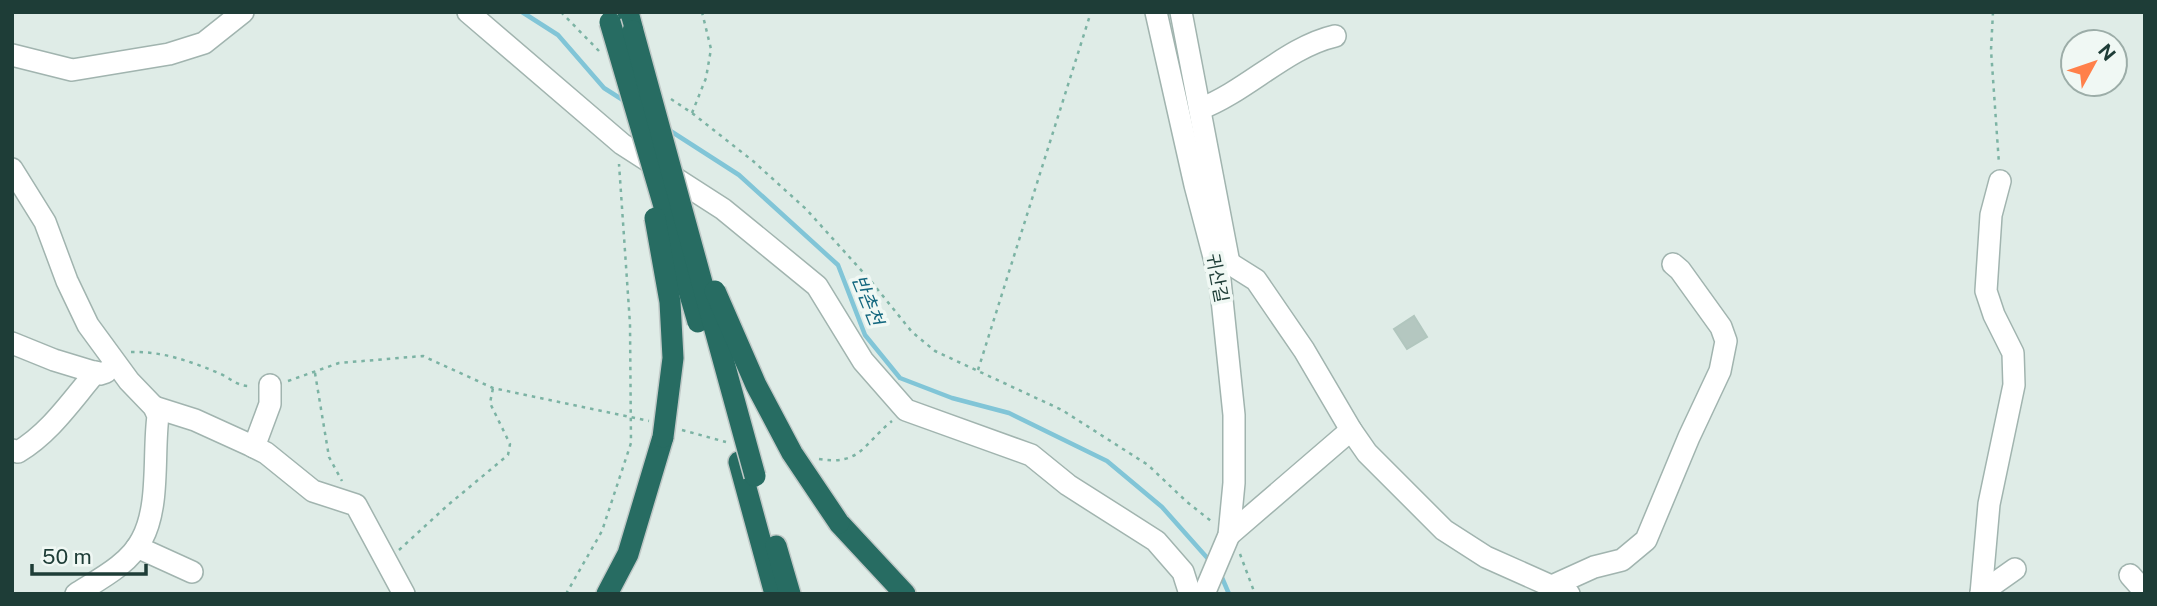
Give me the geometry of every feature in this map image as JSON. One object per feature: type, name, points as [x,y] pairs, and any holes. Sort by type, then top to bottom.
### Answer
[{"type":"highway","points":[[607,594],[628,554],[667,430],[673,358],[670,302],[628,82],[620,19]]},
{"type":"highway","points":[[620,19],[686,223],[775,594]]},
{"type":"highway","points":[[628,82],[743,461],[790,594]]},
{"type":"highway","points":[[686,223],[756,385],[792,453],[839,523],[905,594]]},
{"type":"street","points":[[12,55],[72,70],[169,54],[204,43],[243,12]]},
{"type":"street","points":[[468,12],[618,140],[723,209],[817,286],[863,361],[906,410],[1031,455],[1068,485],[1156,541],[1200,593],[1226,542],[1351,430]]},
{"type":"street","name":"귀산길","points":[[1156,12],[1195,185],[1222,262],[1220,280],[1234,415],[1234,484],[1226,542]]},
{"type":"street","points":[[1181,12],[1200,109],[1222,262],[1256,280],[1304,350],[1367,453],[1444,530],[1486,557],[1560,590],[1594,567],[1622,560],[1646,540],[1720,371],[1726,341],[1721,327],[1673,264]]},
{"type":"street","points":[[1200,109],[1220,102],[1282,61],[1323,38],[1335,36]]},
{"type":"street","points":[[12,169],[45,222],[67,281],[108,366],[154,407],[158,416],[150,520],[142,541],[108,574],[76,594]]},
{"type":"street","points":[[1981,593],[1989,504],[2014,385],[2013,352],[1994,315],[1986,291],[1992,215],[2000,181]]},
{"type":"street","points":[[12,343],[54,360],[108,366]]},
{"type":"street","points":[[12,450],[18,452],[36,441],[108,366]]},
{"type":"street","points":[[254,447],[270,404],[271,385]]},
{"type":"street","points":[[154,407],[195,419],[254,447],[266,453],[313,491],[356,505],[404,594]]},
{"type":"street","points":[[137,547],[192,572]]},
{"type":"street","points":[[1981,593],[2015,569]]},
{"type":"street","points":[[2130,575],[2145,592]]},
{"type":"path","points":[[561,12],[602,55]]},
{"type":"path","points":[[692,113],[706,78],[711,49],[702,12]]},
{"type":"path","points":[[978,370],[1091,12]]},
{"type":"path","points":[[1993,12],[1991,50],[2000,181]]},
{"type":"path","points":[[670,98],[753,161],[806,209],[870,280],[912,332],[935,351],[1062,410],[1148,465],[1242,558],[1255,594]]},
{"type":"path","points":[[566,594],[602,531],[631,443],[630,324],[618,140]]},
{"type":"path","points":[[108,366],[133,352],[160,353],[215,372],[243,387],[271,385],[340,363],[423,356],[493,388],[631,416],[667,430],[709,439],[743,461]]},
{"type":"path","points":[[315,373],[329,457],[342,481]]},
{"type":"path","points":[[386,561],[447,505],[508,455],[510,444],[489,403],[493,388]]},
{"type":"path","points":[[816,458],[830,461],[855,457],[906,410]]},
{"type":"building","points":[[1414,316],[1427,337],[1407,349],[1394,329]]},
{"type":"waterway","name":"반촌천","points":[[522,12],[558,35],[604,88],[626,102]]},
{"type":"waterway","name":"반촌천","points":[[669,130],[739,175],[838,265],[865,335],[900,378],[952,398],[1009,413],[1107,461],[1162,507],[1210,561]]},
{"type":"waterway","name":"반촌천","points":[[1220,573],[1229,594]]}]
